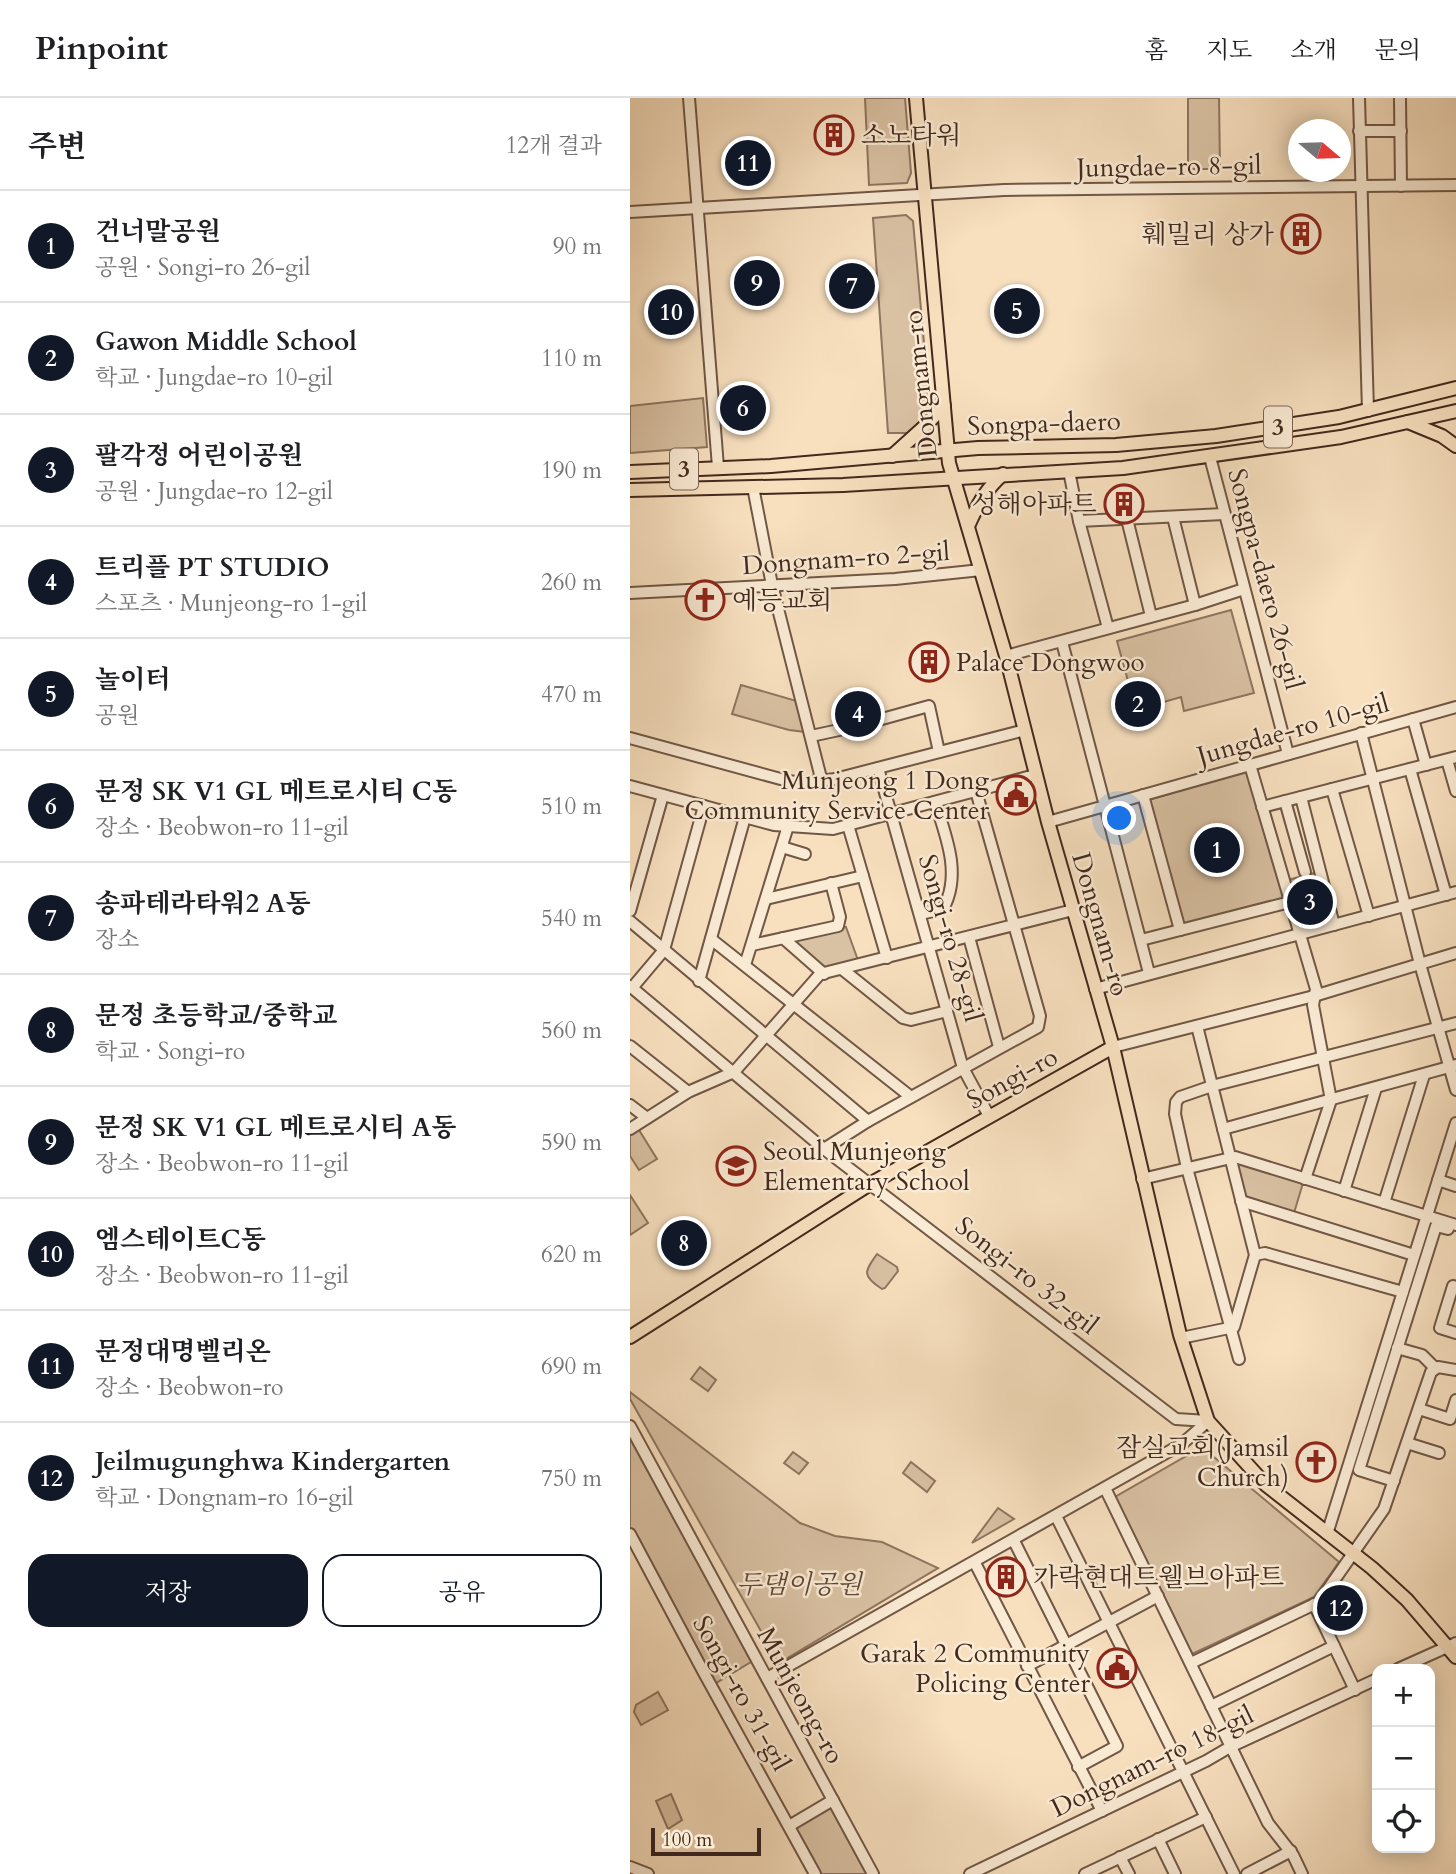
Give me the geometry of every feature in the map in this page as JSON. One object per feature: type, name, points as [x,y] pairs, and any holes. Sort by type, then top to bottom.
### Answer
[{"type":"main road","name":"Dongnam-ro","points":[[916,98],[947,449],[953,477],[969,524],[1006,656],[1035,775],[1113,1047],[1181,1338],[1208,1421],[1266,1485],[1407,1600],[1452,1644],[1456,1657]]},
{"type":"main road","name":"Songpa-daero","points":[[630,472],[771,466],[947,449],[1116,445],[1207,437],[1339,417],[1456,388]]},
{"type":"main road","points":[[892,456],[944,406]]},
{"type":"main road","name":"Songpa-daero","points":[[630,490],[928,481],[953,477],[1123,468],[1341,437],[1456,411]]},
{"type":"main road","points":[[1408,422],[1442,436],[1456,446]]},
{"type":"main road","points":[[969,524],[989,486],[1003,474]]},
{"type":"main road","name":"Songi-ro","points":[[630,1336],[870,1184],[1113,1047]]},
{"type":"street","points":[[690,98],[718,467]]},
{"type":"street","points":[[1359,98],[1368,411]]},
{"type":"street","points":[[1400,98],[1401,186]]},
{"type":"street","points":[[1359,131],[1401,131]]},
{"type":"street","name":"Jungdae-ro 8-gil","points":[[630,212],[1004,190],[1456,185]]},
{"type":"street","name":"Songpa-daero 26-gil","points":[[1210,457],[1288,754]]},
{"type":"street","points":[[1069,471],[1079,521],[1108,628]]},
{"type":"street","points":[[752,487],[772,585],[822,782]]},
{"type":"street","points":[[1079,521],[1224,514]]},
{"type":"street","points":[[1173,517],[1195,605]]},
{"type":"street","points":[[1127,519],[1151,616]]},
{"type":"street","name":"Dongnam-ro 2-gil","points":[[630,593],[895,579],[981,570]]},
{"type":"street","points":[[1006,656],[1195,605],[1244,589]]},
{"type":"street","points":[[1062,642],[1149,973]]},
{"type":"street","points":[[811,736],[929,706],[939,752]]},
{"type":"street","name":"Jungdae-ro 10-gil","points":[[1048,822],[1456,706]]},
{"type":"street","points":[[1413,719],[1426,765]]},
{"type":"street","points":[[630,738],[804,783],[822,782],[1025,730]]},
{"type":"street","points":[[1361,733],[1420,964],[1453,1066],[1456,1090]]},
{"type":"street","points":[[1262,807],[1452,758],[1456,791]]},
{"type":"street","points":[[1250,765],[1316,989],[1313,1005],[1331,1100],[1305,1179]]},
{"type":"street","name":"Songi-ro 28-gil","points":[[878,768],[963,1068],[989,1116]]},
{"type":"street","points":[[1095,989],[1451,894],[1410,769]]},
{"type":"street","points":[[630,786],[744,817],[788,826],[833,828],[1035,775]]},
{"type":"street","points":[[1332,789],[1369,916]]},
{"type":"street","points":[[824,1149],[868,1121],[1038,1027],[1040,1016],[976,791]]},
{"type":"street","points":[[630,911],[663,795]]},
{"type":"street","points":[[1143,795],[1180,930]]},
{"type":"street","points":[[1301,797],[1334,925]]},
{"type":"street","points":[[1285,801],[1305,872]]},
{"type":"street","points":[[920,914],[943,909],[949,899],[952,874],[950,850],[935,802]]},
{"type":"street","points":[[631,987],[664,950],[704,806]]},
{"type":"street","points":[[699,981],[744,817]]},
{"type":"street","points":[[848,825],[887,958]]},
{"type":"street","points":[[745,965],[788,826]]},
{"type":"street","points":[[782,847],[805,854]]},
{"type":"street","points":[[1283,878],[1319,869]]},
{"type":"street","points":[[766,899],[863,876]]},
{"type":"street","points":[[752,945],[838,926],[840,918],[831,883]]},
{"type":"street","points":[[1141,940],[1290,902]]},
{"type":"street","points":[[630,1129],[688,1092],[734,1072],[824,974],[1073,910]]},
{"type":"street","points":[[630,921],[868,1121]]},
{"type":"street","points":[[969,937],[999,1047]]},
{"type":"street","points":[[783,938],[824,974]]},
{"type":"street","points":[[711,939],[911,1097]]},
{"type":"street","name":"Songi-ro","points":[[1113,1047],[1314,996],[1456,953]]},
{"type":"street","points":[[842,969],[903,1018],[911,1020],[947,1011]]},
{"type":"street","name":"Songi-ro 32-gil","points":[[631,987],[824,1149],[1176,1419],[1208,1421]]},
{"type":"street","points":[[1239,1359],[1187,1168],[1175,1114],[1176,1102],[1180,1097],[1212,1086],[1456,1023]]},
{"type":"street","points":[[1181,1338],[1234,1327],[1255,1255],[1197,1026]]},
{"type":"street","points":[[630,1046],[688,1092]]},
{"type":"street","points":[[1223,1129],[1453,1066]]},
{"type":"street","points":[[1384,1203],[1424,1074]]},
{"type":"street","points":[[1344,1191],[1376,1088]]},
{"type":"street","points":[[630,1105],[647,1118]]},
{"type":"street","points":[[1327,1534],[1426,1216],[1453,1141],[1456,1123]]},
{"type":"street","points":[[1142,1179],[1235,1157],[1456,1226]]},
{"type":"street","points":[[1438,1180],[1456,1186]]},
{"type":"street","points":[[1241,1201],[1414,1255]]},
{"type":"street","points":[[1394,1481],[1359,1470],[1436,1226],[1456,1232]]},
{"type":"street","points":[[1255,1255],[1265,1253],[1403,1292]]},
{"type":"street","points":[[1456,1287],[1453,1286],[1440,1328],[1456,1333]]},
{"type":"street","points":[[1397,1348],[1422,1355],[1435,1368]]},
{"type":"street","points":[[1191,1663],[1318,1602],[1384,1509],[1431,1372],[1435,1368],[1445,1367],[1456,1370]]},
{"type":"street","points":[[1419,1409],[1450,1419],[1456,1400]]},
{"type":"street","points":[[767,1678],[1182,1444],[1208,1421]]},
{"type":"street","name":"Munjeong-ro","points":[[630,1426],[873,1874]]},
{"type":"street","points":[[1407,1443],[1439,1453]]},
{"type":"street","points":[[1105,1488],[1268,1823],[1290,1851],[1303,1874]]},
{"type":"street","points":[[1056,1516],[1234,1874]]},
{"type":"street","name":"Songi-ro 31-gil","points":[[630,1534],[815,1874]]},
{"type":"street","points":[[1014,1541],[1117,1746],[1078,1767]]},
{"type":"street","points":[[975,1563],[1102,1811]]},
{"type":"street","points":[[1027,1666],[1158,1596]]},
{"type":"street","points":[[1314,1604],[1354,1690]]},
{"type":"street","points":[[1409,1664],[1452,1644]]},
{"type":"street","points":[[1211,1706],[1334,1646]]},
{"type":"street","name":"Dongnam-ro 18-gil","points":[[971,1874],[1184,1772],[1230,1747],[1372,1681]]},
{"type":"street","name":"Munjeong-ro","points":[[789,1826],[833,1800]]},
{"type":"street","points":[[1085,1874],[1206,1817]]},
{"type":"street","points":[[1158,1839],[1175,1874]]},
{"type":"street","points":[[1247,1874],[1290,1851]]},
{"type":"street","points":[[1120,1857],[1129,1874]]},
{"type":"street","points":[[630,1867],[648,1874]]},
{"type":"green space","points":[[865,98],[905,98],[911,173],[907,183],[869,185]]},
{"type":"green space","points":[[1188,98],[1219,98],[1220,169],[1188,169]]},
{"type":"green space","points":[[906,215],[913,221],[931,420],[923,433],[888,433],[873,218]]},
{"type":"green space","points":[[1025,297],[1028,318],[1011,323],[1006,314],[1006,306]]},
{"type":"green space","points":[[703,398],[707,447],[630,453],[630,406]]},
{"type":"green space","points":[[1231,610],[1254,693],[1184,711],[1181,697],[1136,710],[1117,641]]},
{"type":"green space","points":[[741,685],[800,702],[806,732],[732,714]]},
{"type":"green space","points":[[1248,771],[1287,900],[1182,926],[1148,800]]},
{"type":"green space","points":[[1318,872],[1332,924],[1301,932],[1288,880]]},
{"type":"green space","points":[[846,927],[859,963],[827,971],[790,939]]},
{"type":"green space","points":[[639,1130],[657,1159],[639,1170],[630,1156],[630,1136]]},
{"type":"green space","points":[[1236,1162],[1303,1183],[1294,1213],[1245,1199]]},
{"type":"green space","points":[[630,1195],[648,1223],[630,1235]]},
{"type":"green space","points":[[877,1254],[897,1267],[898,1271],[882,1289],[871,1281],[867,1273]]},
{"type":"green space","points":[[700,1367],[716,1380],[708,1391],[691,1379]]},
{"type":"green space","name":"두댐이공원","points":[[630,1392],[800,1523],[835,1536],[882,1542],[938,1568],[779,1663],[630,1399]]},
{"type":"green space","points":[[630,1426],[756,1659],[711,1686],[630,1534]]},
{"type":"green space","points":[[1202,1447],[1339,1562],[1314,1597],[1192,1654],[1115,1497]]},
{"type":"green space","points":[[793,1452],[808,1463],[799,1474],[784,1463]]},
{"type":"green space","points":[[911,1462],[935,1481],[927,1492],[903,1473]]},
{"type":"green space","points":[[998,1508],[1014,1519],[972,1543]]},
{"type":"green space","points":[[658,1692],[668,1710],[641,1725],[634,1712],[636,1705]]},
{"type":"green space","points":[[671,1794],[682,1820],[668,1829],[656,1801]]},
{"type":"green space","points":[[831,1804],[869,1874],[817,1874],[791,1827]]},
{"type":"place","name":"소노타워","points":[[834,135]]},
{"type":"place","name":"문정대명벨리온","points":[[748,163]]},
{"type":"place","name":"훼밀리 상가","points":[[1301,234]]},
{"type":"place","name":"문정 SK V1 GL 메트로시티 A동","points":[[757,283]]},
{"type":"place","name":"송파테라타워2 A동","points":[[852,286]]},
{"type":"place","name":"놀이터","points":[[1017,311]]},
{"type":"place","name":"엠스테이트C동","points":[[671,312]]},
{"type":"place","name":"문정 SK V1 GL 메트로시티 C동","points":[[743,408]]},
{"type":"place","name":"성해아파트","points":[[1124,504]]},
{"type":"place","name":"예등교회","points":[[705,600]]},
{"type":"place","name":"Palace Dongwoo","points":[[929,662]]},
{"type":"place","name":"Gawon Middle School","points":[[1138,704]]},
{"type":"place","name":"트리플 PT STUDIO","points":[[858,714]]},
{"type":"place","name":"Munjeong 1 Dong Community Service Center","points":[[1016,795]]},
{"type":"place","name":"건너말공원","points":[[1217,850]]},
{"type":"place","name":"팔각정 어린이공원","points":[[1310,902]]},
{"type":"place","name":"Seoul Munjeong Elementary School","points":[[736,1166]]},
{"type":"place","name":"문정 초등학교/중학교","points":[[684,1243]]},
{"type":"place","name":"잠실교회(Jamsil Church)","points":[[1316,1462]]},
{"type":"place","name":"가락현대트웰브아파트","points":[[1006,1577]]},
{"type":"place","name":"Jeilmugunghwa Kindergarten","points":[[1340,1608]]},
{"type":"place","name":"Garak 2 Community Policing Center","points":[[1117,1668]]}]
